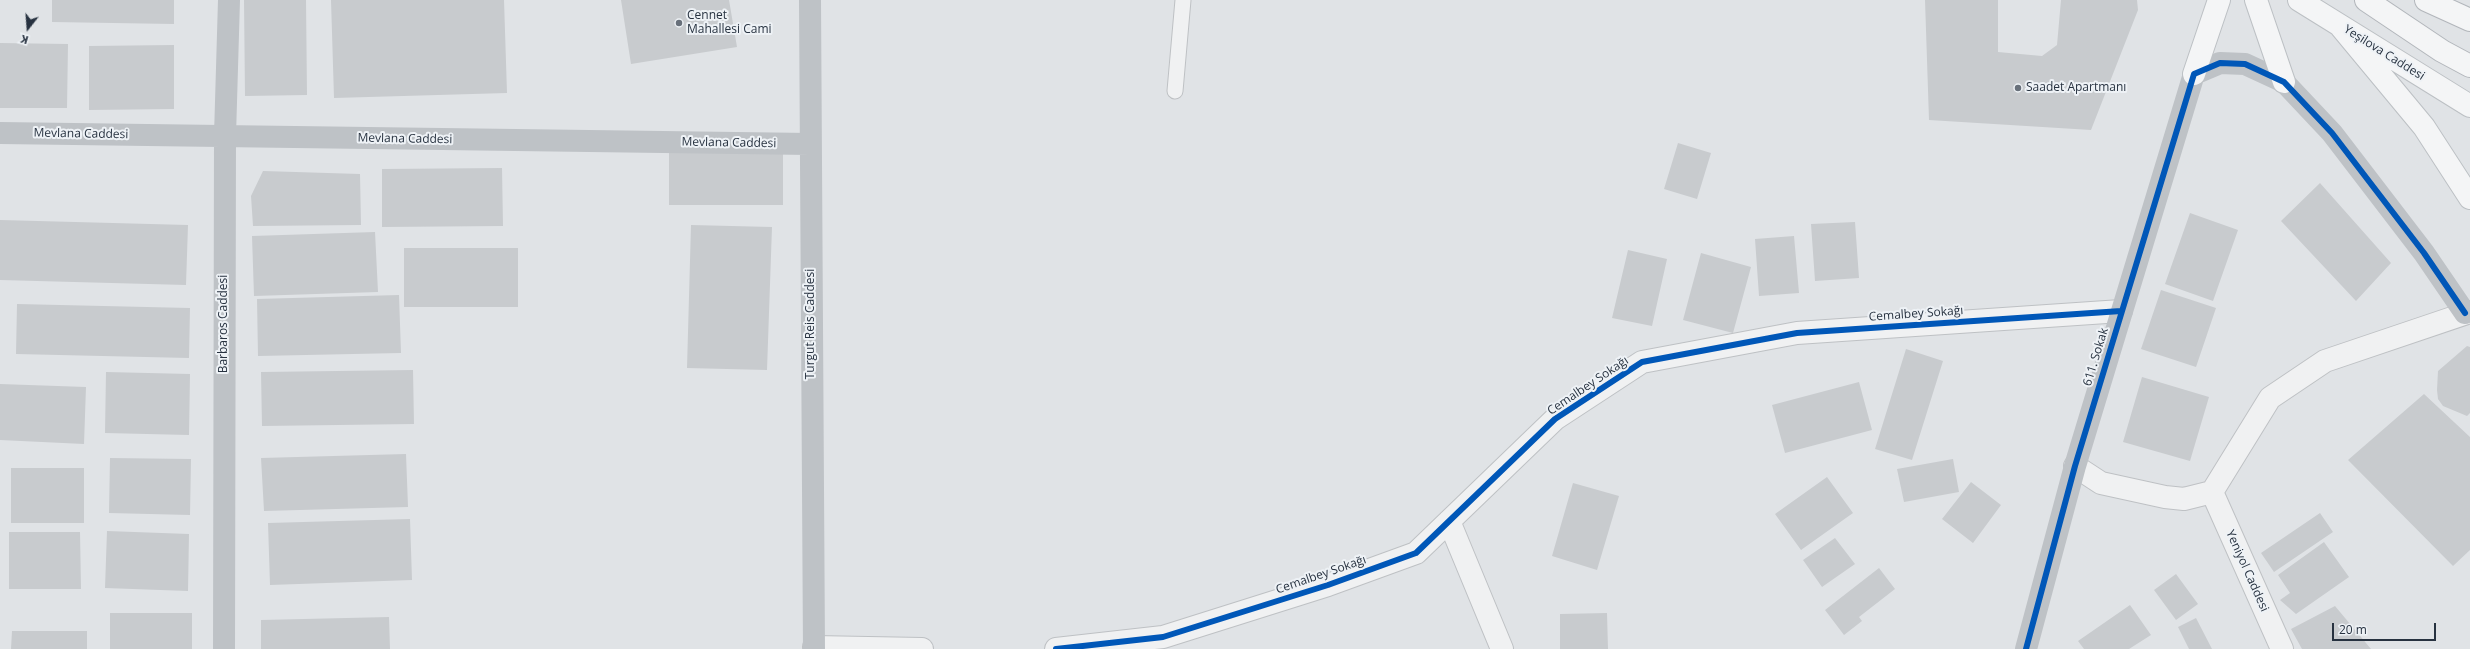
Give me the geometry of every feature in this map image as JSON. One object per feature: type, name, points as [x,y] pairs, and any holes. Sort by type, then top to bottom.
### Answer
[{"type":"main road","points":[[2194,74],[2219,0]]},
{"type":"main road","points":[[2256,0],[2284,82]]},
{"type":"main road","name":"Yeşilova Caddesi","points":[[2299,0],[2470,106]]},
{"type":"main road","points":[[2366,0],[2442,51],[2470,66]]},
{"type":"main road","points":[[2426,0],[2470,20]]},
{"type":"main road","points":[[2341,26],[2424,127],[2470,198]]},
{"type":"street","name":"Barbaros Caddesi","points":[[224,649],[225,136],[229,0]]},
{"type":"street","name":"Turgut Reis Caddesi","points":[[810,0],[814,648]]},
{"type":"street","points":[[2075,466],[2101,483],[2165,497],[2184,499],[2212,492],[2270,398],[2325,361],[2468,312],[2332,133],[2284,82],[2245,64],[2220,63],[2194,74]]},
{"type":"street","name":"611. Sokak","points":[[2026,649],[2075,466],[2194,74]]},
{"type":"street","name":"Mevlana Caddesi","points":[[0,133],[810,144]]},
{"type":"street","name":"Cemalbey Sokağı","points":[[1056,649],[1162,643],[1416,554],[1555,419],[1642,362],[1797,333],[2121,311]]},
{"type":"street","name":"Yeniyol Caddesi","points":[[2212,492],[2282,649]]},
{"type":"street","points":[[1449,521],[1502,649]]},
{"type":"street","points":[[814,648],[922,649]]},
{"type":"lane","points":[[1175,91],[1183,0]]},
{"type":"building","points":[[52,0],[174,0],[174,24],[52,22]]},
{"type":"building","points":[[244,0],[306,0],[307,95],[245,96]]},
{"type":"building","points":[[331,0],[504,0],[507,93],[334,98]]},
{"type":"building","name":"Cennet Mahallesi Cami","points":[[621,0],[729,0],[737,47],[631,64]]},
{"type":"building","name":"Saadet Apartmanı","points":[[1925,0],[1998,0],[1998,52],[2042,56],[2057,45],[2061,0],[2137,0],[2138,10],[2091,130],[1929,120]]},
{"type":"building","points":[[0,43],[68,44],[67,108],[0,108]]},
{"type":"building","points":[[174,45],[174,109],[89,110],[89,46]]},
{"type":"building","points":[[1678,143],[1711,153],[1697,199],[1664,189]]},
{"type":"building","points":[[669,146],[783,146],[783,205],[669,205]]},
{"type":"building","points":[[502,168],[503,226],[382,227],[382,169]]},
{"type":"building","points":[[263,171],[360,174],[361,225],[253,226],[251,196]]},
{"type":"building","points":[[2320,183],[2391,263],[2356,301],[2281,221]]},
{"type":"building","points":[[2190,213],[2238,230],[2213,301],[2165,284]]},
{"type":"building","points":[[0,220],[188,225],[186,285],[0,280]]},
{"type":"building","points":[[1855,222],[1859,278],[1815,281],[1811,224]]},
{"type":"building","points":[[691,225],[772,227],[767,370],[687,368]]},
{"type":"building","points":[[375,232],[378,292],[254,296],[252,236]]},
{"type":"building","points":[[1794,236],[1799,293],[1759,296],[1755,239]]},
{"type":"building","points":[[404,248],[518,248],[518,307],[404,307]]},
{"type":"building","points":[[1628,250],[1667,259],[1652,326],[1612,318]]},
{"type":"building","points":[[1701,253],[1751,267],[1733,333],[1683,320]]},
{"type":"building","points":[[2161,290],[2216,308],[2196,367],[2141,349]]},
{"type":"building","points":[[399,295],[401,353],[258,356],[257,299]]},
{"type":"building","points":[[17,304],[190,308],[189,358],[16,354]]},
{"type":"building","points":[[2467,346],[2470,347],[2470,413],[2467,416],[2443,406],[2438,399],[2437,390],[2438,371]]},
{"type":"building","points":[[1906,349],[1943,361],[1912,460],[1875,449]]},
{"type":"building","points":[[413,370],[414,424],[262,426],[261,372]]},
{"type":"building","points":[[106,372],[190,374],[189,435],[105,433]]},
{"type":"building","points":[[2142,377],[2209,397],[2190,461],[2123,442]]},
{"type":"building","points":[[1859,382],[1872,430],[1785,453],[1772,405]]},
{"type":"building","points":[[0,384],[86,387],[84,444],[0,440]]},
{"type":"building","points":[[2424,394],[2470,437],[2470,550],[2453,566],[2348,460]]},
{"type":"building","points":[[406,454],[408,507],[264,511],[261,458]]},
{"type":"building","points":[[110,458],[191,459],[190,515],[109,513]]},
{"type":"building","points":[[1953,459],[1959,492],[1904,502],[1897,469]]},
{"type":"building","points":[[11,468],[84,468],[84,523],[11,523]]},
{"type":"building","points":[[1827,477],[1853,513],[1801,550],[1775,514]]},
{"type":"building","points":[[1971,482],[2001,505],[1973,543],[1942,519]]},
{"type":"building","points":[[1573,483],[1619,496],[1597,570],[1552,556]]},
{"type":"building","points":[[2320,513],[2333,532],[2274,572],[2261,553]]},
{"type":"building","points":[[410,519],[412,580],[270,585],[268,523]]},
{"type":"building","points":[[107,531],[189,534],[188,591],[105,588]]},
{"type":"building","points":[[9,532],[80,532],[81,589],[9,589]]},
{"type":"building","points":[[1835,538],[1855,564],[1822,587],[1803,560]]},
{"type":"building","points":[[2324,542],[2349,577],[2296,614],[2280,600],[2290,593],[2278,575]]},
{"type":"building","points":[[1879,568],[1895,589],[1859,617],[1862,621],[1844,635],[1825,610]]},
{"type":"building","points":[[2176,574],[2198,604],[2176,620],[2154,590]]},
{"type":"building","points":[[2130,605],[2151,635],[2129,649],[2084,649],[2078,641]]},
{"type":"building","points":[[2335,606],[2371,649],[2302,649],[2291,629]]},
{"type":"building","points":[[110,613],[192,613],[192,649],[110,649]]},
{"type":"building","points":[[1607,613],[1608,649],[1560,649],[1560,614]]},
{"type":"building","points":[[389,617],[390,649],[261,649],[261,620]]},
{"type":"building","points":[[2196,618],[2212,649],[2189,649],[2178,627]]},
{"type":"building","points":[[12,631],[87,631],[87,649],[11,649]]},
{"type":"cycle path","points":[[2026,649],[2075,466],[2194,74],[2220,63],[2245,64],[2284,82],[2332,133],[2424,253],[2465,313]]},
{"type":"cycle path","points":[[1056,649],[1163,637],[1328,585],[1416,553],[1555,419],[1642,362],[1797,333],[2121,311]]},
{"type":"place","name":"Cennet Mahallesi Cami","points":[[679,23]]},
{"type":"place","name":"Saadet Apartmanı","points":[[2018,88]]}]
